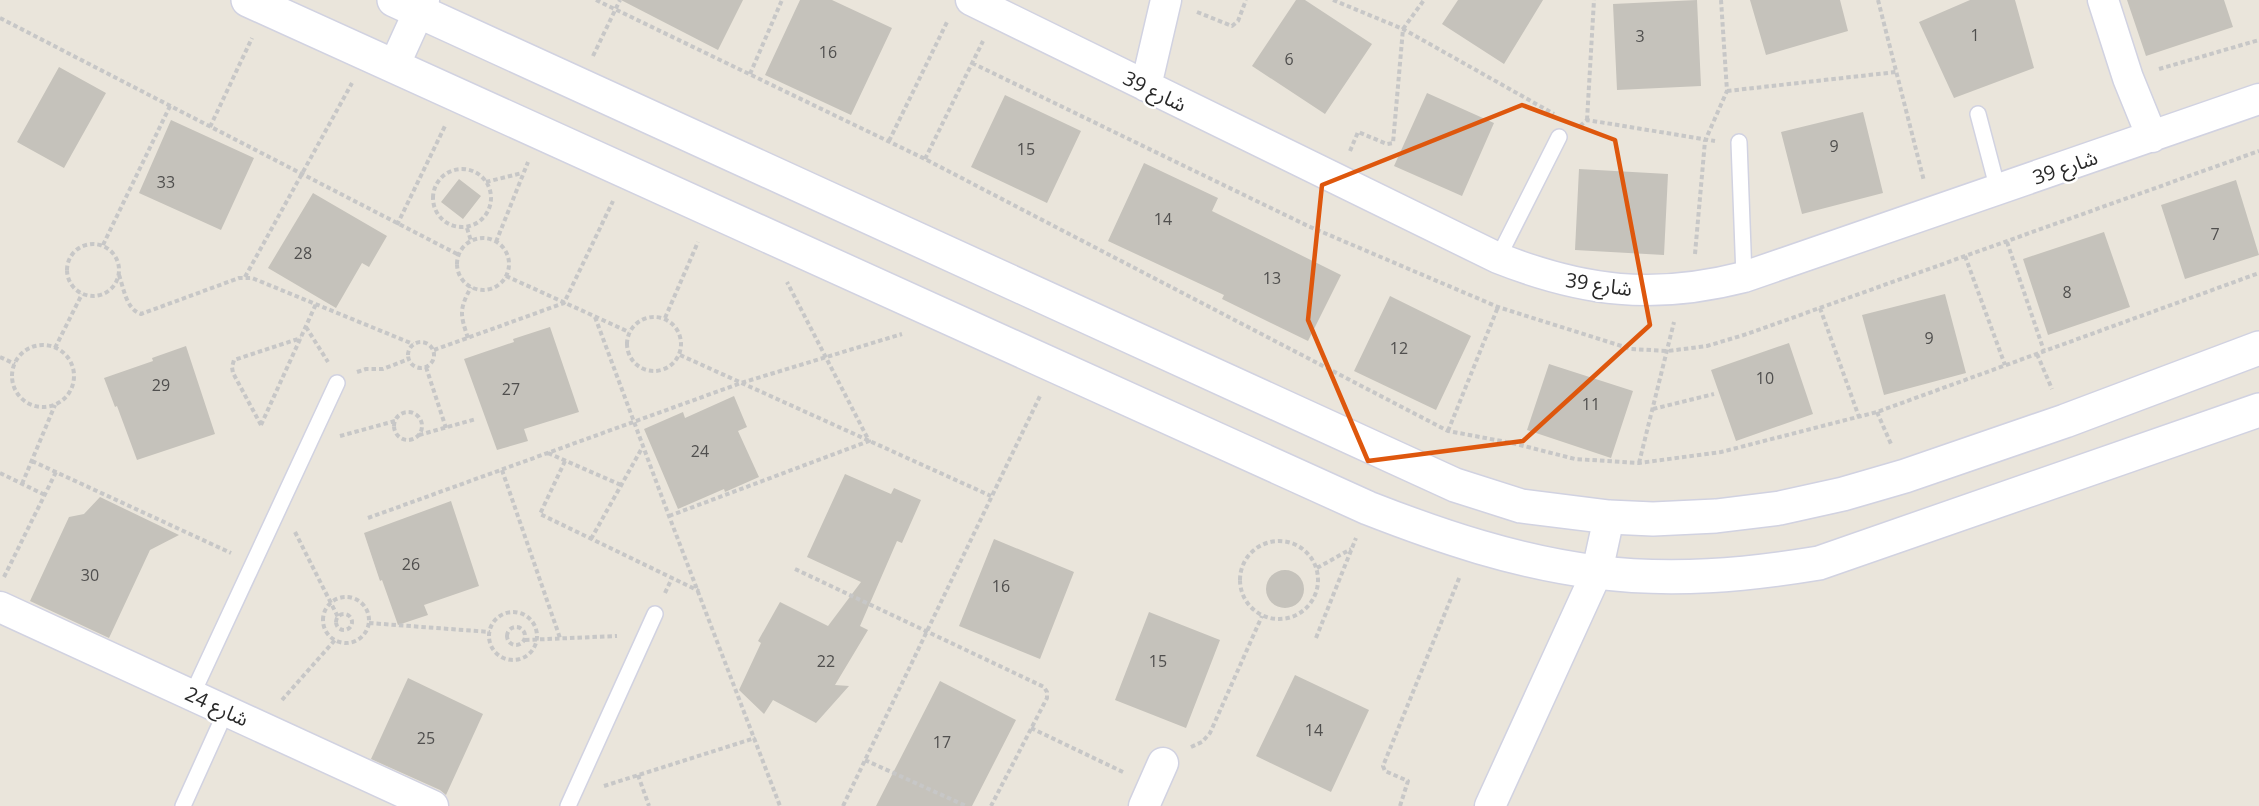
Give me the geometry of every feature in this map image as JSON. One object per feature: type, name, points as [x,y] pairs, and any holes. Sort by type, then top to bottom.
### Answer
[{"type":"street","points":[[2103,0],[2128,78],[2152,137]]},
{"type":"street","points":[[257,4],[1368,508],[1421,529],[1514,557],[1597,572],[1652,577],[1764,572],[1819,563],[2259,410]]},
{"type":"street","points":[[380,60],[412,4],[579,86],[1455,485],[1521,506],[1609,517],[1653,519],[1716,516],[1780,508],[1843,494],[1905,476],[2065,421],[2259,348]]},
{"type":"street","name":"شارع 39","points":[[962,5],[997,13],[1498,258],[1533,272],[1607,289],[1645,291],[1687,288],[1744,277],[2259,99]]},
{"type":"street","points":[[1146,86],[1179,5]]},
{"type":"street","points":[[1491,806],[1597,572],[1609,517]]},
{"type":"street","name":"شارع 24","points":[[0,607],[433,806]]},
{"type":"lane","points":[[1978,114],[1998,190]]},
{"type":"lane","points":[[1498,258],[1559,137]]},
{"type":"lane","points":[[1739,142],[1744,277]]},
{"type":"lane","points":[[192,695],[338,383]]},
{"type":"lane","points":[[570,801],[655,614]]},
{"type":"lane","points":[[183,806],[226,711]]},
{"type":"path","points":[[596,0],[925,159],[1448,431],[1512,443],[1575,459],[1639,463],[1721,452],[1859,417],[2259,273]]},
{"type":"path","points":[[579,86],[620,0]]},
{"type":"path","points":[[750,74],[782,0]]},
{"type":"path","points":[[1179,5],[1232,26],[1238,21],[1246,0]]},
{"type":"path","points":[[1334,0],[1403,29],[1560,118]]},
{"type":"path","points":[[1337,179],[1359,132],[1387,144],[1393,143],[1403,29],[1424,0]]},
{"type":"path","points":[[1576,129],[1587,120],[1594,0]]},
{"type":"path","points":[[1639,463],[1687,288],[1705,141],[1727,91],[1721,0]]},
{"type":"path","points":[[1878,0],[1932,213]]},
{"type":"path","points":[[210,127],[257,4]]},
{"type":"path","points":[[889,141],[962,5]]},
{"type":"path","points":[[925,159],[997,13]]},
{"type":"path","points":[[0,18],[459,255]]},
{"type":"path","points":[[2128,78],[2259,40]]},
{"type":"path","points":[[245,277],[302,174],[380,60]]},
{"type":"path","points":[[972,63],[1308,226],[1498,307],[1631,349],[1668,351],[1707,346],[2259,152]]},
{"type":"path","points":[[1727,91],[1896,72]]},
{"type":"path","points":[[398,225],[460,96]]},
{"type":"path","points":[[103,245],[170,106]]},
{"type":"path","points":[[1587,120],[1705,141],[1739,142]]},
{"type":"path","points":[[496,242],[540,132]]},
{"type":"path","points":[[459,169],[479,174],[486,182],[491,191],[492,201],[484,218],[467,228],[456,228],[446,224],[438,217],[433,207],[432,197],[440,178],[449,171],[459,169]]},
{"type":"path","points":[[434,350],[564,303],[627,172]]},
{"type":"path","points":[[486,182],[523,173]]},
{"type":"path","points":[[665,318],[712,210]]},
{"type":"path","points":[[467,228],[471,241]]},
{"type":"path","points":[[762,233],[869,441]]},
{"type":"path","points":[[480,238],[496,242],[508,257],[509,267],[500,284],[491,289],[481,290],[463,282],[458,273],[457,264],[464,247],[480,238]]},
{"type":"path","points":[[2007,242],[2044,351]]},
{"type":"path","points":[[119,274],[114,285],[105,293],[94,296],[82,294],[72,287],[67,277],[66,265],[71,254],[80,246],[91,243],[103,245],[113,252],[118,263],[119,274],[130,307],[141,314],[245,277],[413,344]]},
{"type":"path","points":[[1965,256],[2005,365]]},
{"type":"path","points":[[506,276],[629,332]]},
{"type":"path","points":[[468,338],[460,315],[471,287]]},
{"type":"path","points":[[55,348],[82,294]]},
{"type":"path","points":[[301,338],[234,360],[233,372],[261,425],[281,382],[301,338],[306,327],[316,304]]},
{"type":"path","points":[[1448,431],[1498,307]]},
{"type":"path","points":[[1820,308],[1859,417]]},
{"type":"path","points":[[655,316],[665,318],[680,334],[680,355],[664,370],[653,372],[643,369],[634,363],[628,354],[626,343],[629,332],[644,318],[655,316]]},
{"type":"path","points":[[595,317],[780,806]]},
{"type":"path","points":[[368,518],[741,383],[952,319]]},
{"type":"path","points":[[306,327],[329,363],[338,383],[351,374],[366,369],[383,369],[409,359]]},
{"type":"path","points":[[421,341],[429,343],[434,350],[434,358],[430,366],[422,368],[414,366],[409,359],[408,351],[413,344],[421,341]]},
{"type":"path","points":[[44,345],[55,348],[65,354],[72,364],[74,376],[72,388],[65,398],[55,405],[43,407],[31,404],[21,398],[15,388],[12,376],[15,364],[21,354],[32,347],[44,345]]},
{"type":"path","points":[[680,355],[991,496]]},
{"type":"path","points":[[0,357],[15,364]]},
{"type":"path","points":[[843,806],[1055,366]]},
{"type":"path","points":[[426,367],[446,428]]},
{"type":"path","points":[[1653,409],[1714,394]]},
{"type":"path","points":[[22,484],[55,405]]},
{"type":"path","points":[[309,444],[395,421],[404,411],[411,411],[422,420],[423,427],[418,435]]},
{"type":"path","points":[[395,421],[397,435],[409,440],[418,435],[476,419]]},
{"type":"path","points":[[669,516],[869,441]]},
{"type":"path","points":[[591,539],[643,447]]},
{"type":"path","points":[[548,453],[621,485]]},
{"type":"path","points":[[32,461],[254,563]]},
{"type":"path","points":[[565,461],[540,514],[699,591]]},
{"type":"path","points":[[502,470],[560,638]]},
{"type":"path","points":[[0,586],[56,472]]},
{"type":"path","points":[[0,473],[45,495]]},
{"type":"path","points":[[281,505],[332,602],[338,617],[336,623],[339,629],[345,630],[351,627],[353,621],[350,615],[344,614],[338,617]]},
{"type":"path","points":[[1316,638],[1368,508]]},
{"type":"path","points":[[1289,542],[1301,548],[1317,568],[1316,594],[1310,605],[1300,614],[1288,619],[1275,620],[1251,609],[1239,586],[1244,561],[1252,551],[1264,543],[1289,542]]},
{"type":"path","points":[[1400,806],[1408,781],[1385,771],[1383,766],[1472,546]]},
{"type":"path","points":[[1317,568],[1352,549]]},
{"type":"path","points":[[795,570],[927,630],[1044,687],[1047,698],[991,806]]},
{"type":"path","points":[[340,598],[349,598],[357,600],[364,606],[369,623],[366,632],[360,638],[343,643],[328,634],[323,617],[332,602],[340,598]]},
{"type":"path","points":[[512,612],[522,614],[531,620],[536,629],[537,640],[528,655],[519,659],[510,659],[501,656],[494,649],[490,641],[490,632],[494,622],[502,615],[512,612]]},
{"type":"path","points":[[1031,728],[1154,785],[1210,733],[1262,616]]},
{"type":"path","points":[[369,623],[490,632]]},
{"type":"path","points":[[525,640],[526,634],[518,626],[508,632],[507,638],[515,645],[525,640],[645,635]]},
{"type":"path","points":[[260,726],[335,640]]},
{"type":"path","points":[[570,801],[638,775],[755,738]]},
{"type":"path","points":[[865,760],[966,806]]},
{"type":"path","points":[[638,775],[649,806]]},
{"type":"highlighted area","points":[[1522,105],[1615,140],[1650,325],[1523,441],[1368,461],[1308,320],[1322,185]]},
{"type":"building","points":[[621,0],[743,0],[718,50]]},
{"type":"building","points":[[800,0],[832,0],[892,28],[851,115],[765,75]]},
{"type":"building","points":[[1296,0],[1305,0],[1372,44],[1325,114],[1252,66]]},
{"type":"building","points":[[1458,0],[1543,0],[1504,64],[1442,24]]},
{"type":"building","points":[[1697,0],[1701,86],[1617,90],[1613,4]]},
{"type":"building","points":[[1750,0],[1840,0],[1848,31],[1766,55]]},
{"type":"building","points":[[1970,0],[2015,0],[2034,68],[1954,98],[1919,22]]},
{"type":"building","points":[[2127,0],[2224,0],[2233,27],[2146,56]]},
{"type":"building","points":[[59,67],[106,93],[64,168],[17,142]]},
{"type":"building","points":[[1427,93],[1494,123],[1462,196],[1394,166]]},
{"type":"building","points":[[1005,95],[1081,131],[1047,203],[971,167]]},
{"type":"building","points":[[1863,112],[1883,193],[1802,214],[1781,132]]},
{"type":"building","points":[[171,120],[254,158],[221,230],[139,193]]},
{"type":"building","points":[[1144,163],[1218,198],[1212,211],[1341,275],[1308,341],[1222,299],[1224,295],[1108,241]]},
{"type":"building","points":[[1579,169],[1668,174],[1664,255],[1575,250]]},
{"type":"building","points":[[459,179],[481,196],[463,219],[441,202]]},
{"type":"building","points":[[2236,180],[2259,255],[2185,279],[2161,205]]},
{"type":"building","points":[[313,193],[387,236],[369,267],[362,263],[336,308],[268,268]]},
{"type":"building","points":[[2104,232],[2130,307],[2048,335],[2023,259]]},
{"type":"building","points":[[1945,294],[1966,373],[1884,395],[1862,315]]},
{"type":"building","points":[[1390,296],[1471,336],[1436,410],[1354,371]]},
{"type":"building","points":[[550,327],[579,412],[524,429],[528,441],[497,450],[464,359]]},
{"type":"building","points":[[1789,343],[1813,414],[1736,441],[1711,370]]},
{"type":"building","points":[[186,346],[215,434],[137,460],[104,378],[153,361],[152,358]]},
{"type":"building","points":[[1549,364],[1633,391],[1611,458],[1527,430]]},
{"type":"building","points":[[734,396],[747,427],[738,431],[759,477],[678,509],[644,429],[683,412],[685,418]]},
{"type":"building","points":[[845,474],[891,494],[894,488],[921,500],[902,543],[897,541],[860,626],[868,630],[835,685],[849,686],[816,723],[773,700],[764,714],[739,690],[761,643],[758,641],[780,602],[828,626],[861,582],[807,557]]},
{"type":"building","points":[[100,497],[179,535],[150,550],[109,638],[30,601],[69,517],[84,514]]},
{"type":"building","points":[[451,501],[479,586],[424,605],[428,615],[398,625],[364,533]]},
{"type":"building","points":[[994,539],[1074,572],[1040,659],[959,626]]},
{"type":"building","points":[[1285,570],[1299,575],[1304,589],[1299,603],[1285,608],[1271,603],[1266,589],[1271,575]]},
{"type":"building","points":[[1149,612],[1220,640],[1186,728],[1115,700]]},
{"type":"building","points":[[1295,675],[1369,710],[1331,792],[1256,756]]},
{"type":"building","points":[[408,678],[483,714],[446,795],[440,790],[371,759]]},
{"type":"building","points":[[940,681],[1016,720],[972,806],[876,806]]}]
